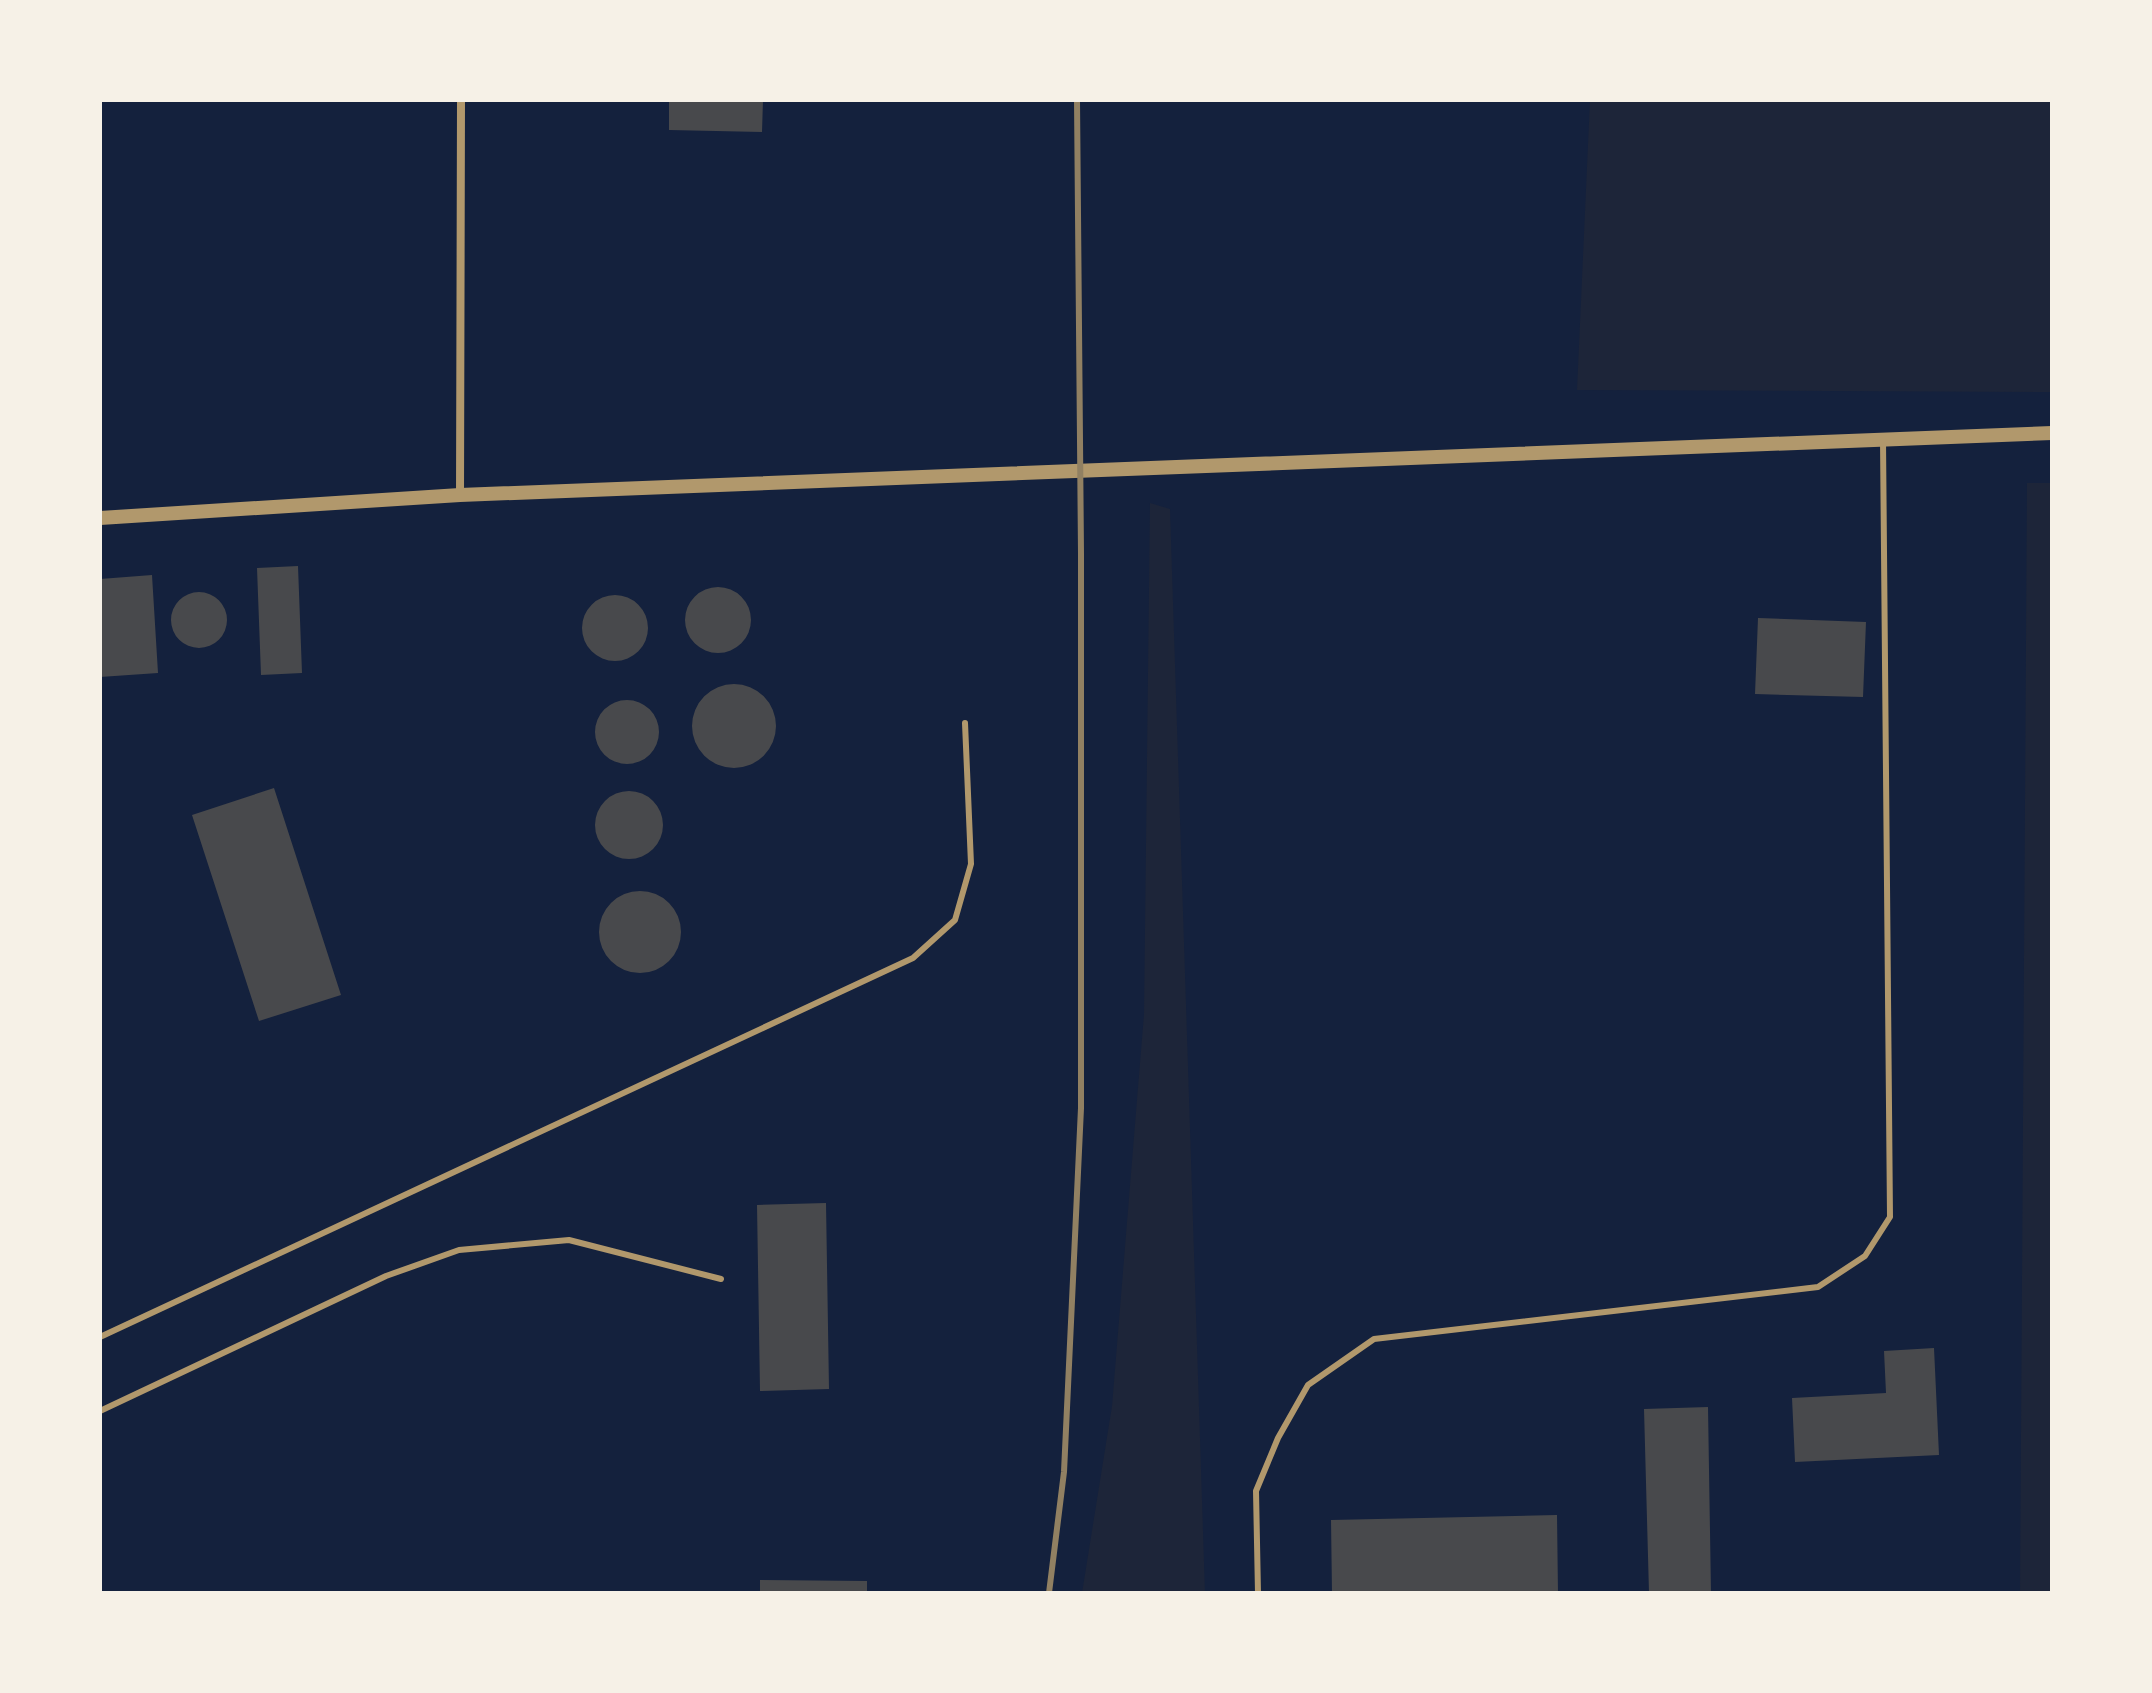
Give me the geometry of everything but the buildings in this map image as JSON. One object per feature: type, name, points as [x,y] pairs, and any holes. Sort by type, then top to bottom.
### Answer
[{"type":"street","points":[[460,495],[461,100]]},
{"type":"street","points":[[100,518],[460,495],[2052,433]]},
{"type":"lane","points":[[1258,1593],[1256,1491],[1278,1438],[1308,1385],[1374,1339],[1818,1287],[1865,1256],[1890,1217],[1883,440]]},
{"type":"lane","points":[[100,1337],[913,958],[955,920],[971,864],[965,723]]},
{"type":"lane","points":[[100,1411],[386,1276],[459,1250],[569,1240],[721,1279]]},
{"type":"shaded area","points":[[1590,100],[2052,100],[2052,392],[1577,390]]},
{"type":"shaded area","points":[[2027,483],[2052,483],[2052,1593],[2020,1593]]},
{"type":"shaded area","points":[[1150,503],[1170,509],[1205,1593],[1082,1593],[1112,1406],[1144,1014]]},
{"type":"railway","points":[[1049,1593],[1064,1472],[1081,1108],[1077,100]]}]
